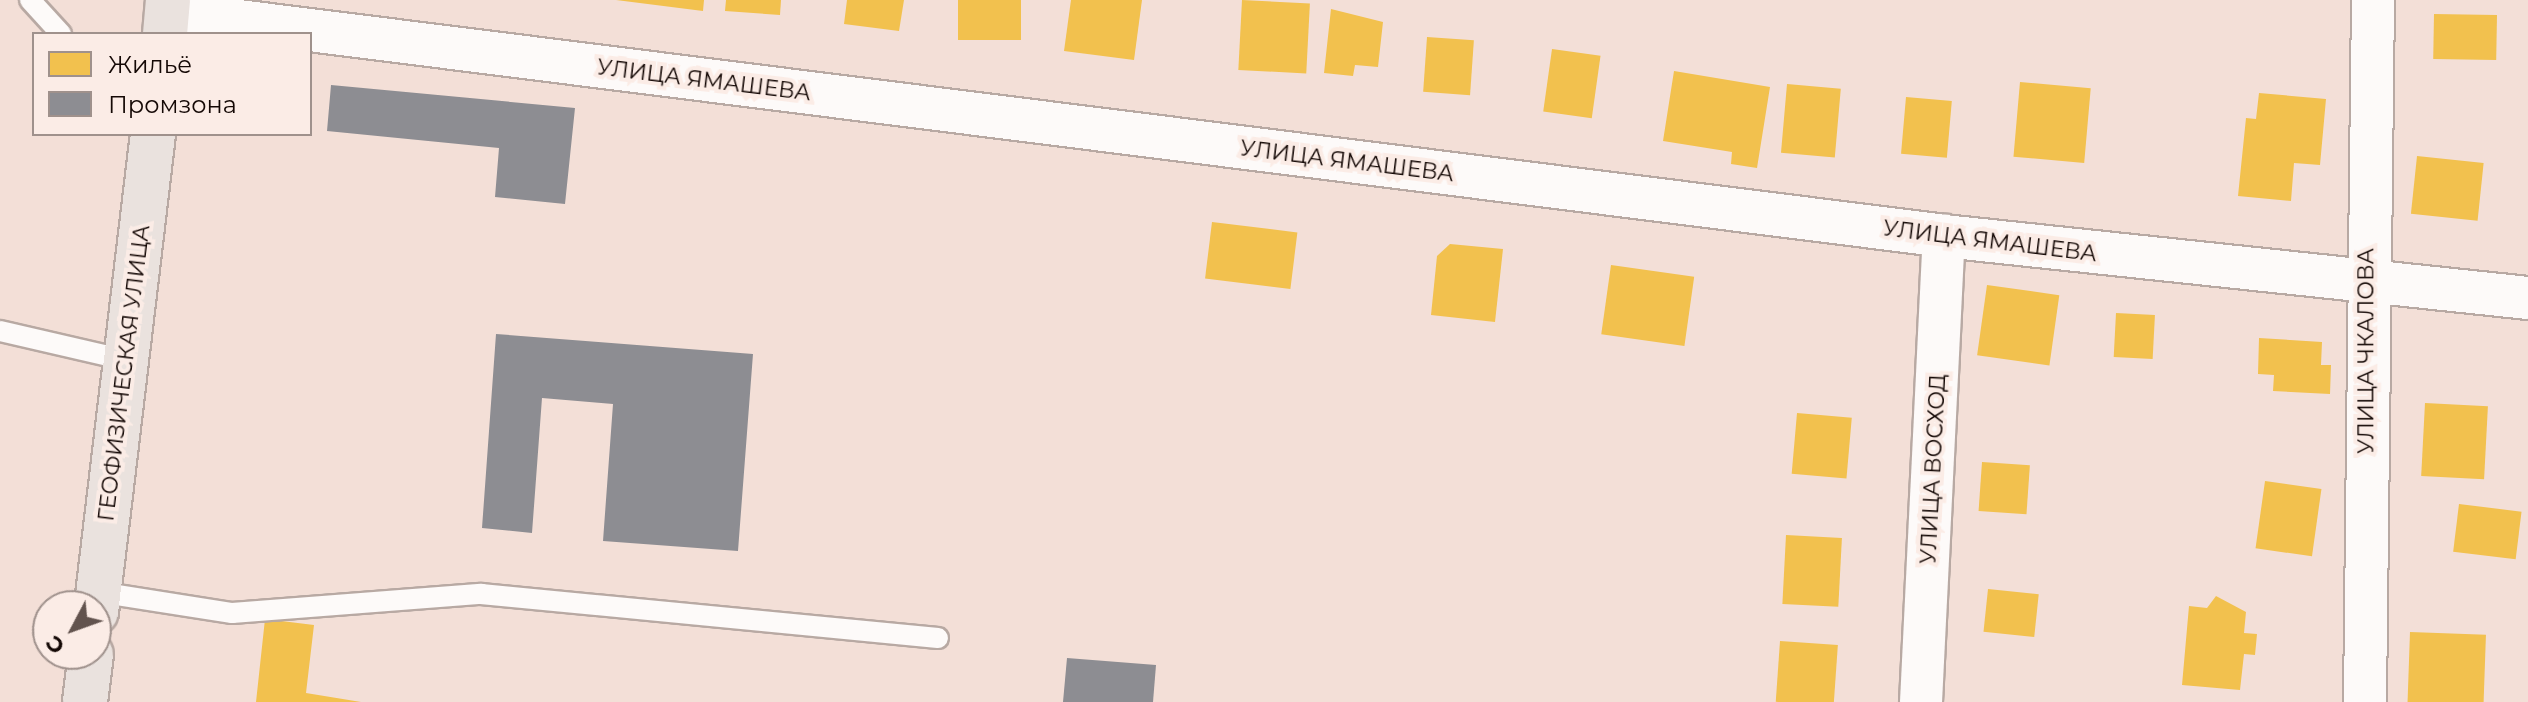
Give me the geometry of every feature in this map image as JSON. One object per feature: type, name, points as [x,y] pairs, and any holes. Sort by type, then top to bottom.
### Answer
[{"type":"main road","name":"ГЕОФИЗИЧЕСКАЯ УЛИЦА","points":[[98,590],[152,136]]},
{"type":"main road","points":[[85,702],[89,670]]},
{"type":"street","name":"УЛИЦА ЧКАЛОВА","points":[[2365,702],[2365,286],[2373,0]]},
{"type":"street","name":"УЛИЦА ЯМАШЕВА","points":[[167,15],[304,32]]},
{"type":"street","name":"УЛИЦА ЯМАШЕВА","points":[[312,33],[1944,236],[2365,286],[2528,298]]},
{"type":"street","name":"УЛИЦА ВОСХОД","points":[[1921,702],[1944,236]]},
{"type":"lane","points":[[30,0],[59,32]]},
{"type":"lane","points":[[0,331],[126,360]]},
{"type":"lane","points":[[112,603],[232,613],[481,594],[938,638]]},
{"type":"building: Жильё","points":[[616,0],[704,0],[703,11]]},
{"type":"building: Жильё","points":[[726,0],[781,0],[780,15],[725,11]]},
{"type":"building: Жильё","points":[[847,0],[904,0],[899,31],[844,24]]},
{"type":"building: Жильё","points":[[958,0],[1021,0],[1021,40],[958,40]]},
{"type":"building: Жильё","points":[[1071,0],[1142,0],[1134,60],[1064,51]]},
{"type":"building: Жильё","points":[[1242,0],[1310,4],[1306,73],[1238,70]]},
{"type":"building: Жильё","points":[[1331,9],[1383,22],[1378,67],[1355,65],[1353,76],[1324,73]]},
{"type":"building: Жильё","points":[[2434,14],[2497,15],[2496,60],[2433,59]]},
{"type":"building: Жильё","points":[[1427,37],[1474,40],[1470,95],[1423,92]]},
{"type":"building: Жильё","points":[[1552,49],[1601,56],[1592,118],[1543,111]]},
{"type":"building: Жильё","points":[[1674,71],[1770,87],[1757,168],[1731,164],[1732,152],[1663,141]]},
{"type":"building: Жильё","points":[[2020,82],[2091,88],[2084,163],[2013,157]]},
{"type":"building: Жильё","points":[[1787,84],[1841,89],[1835,157],[1781,153]]},
{"type":"building: Жильё","points":[[2259,93],[2326,99],[2320,165],[2294,163],[2291,201],[2238,196],[2246,118],[2256,119]]},
{"type":"building: Жильё","points":[[1906,97],[1952,101],[1947,158],[1901,154]]},
{"type":"building: Жильё","points":[[2417,156],[2484,163],[2478,221],[2411,214]]},
{"type":"building: Жильё","points":[[1212,222],[1297,232],[1290,289],[1205,279]]},
{"type":"building: Жильё","points":[[1450,244],[1503,249],[1495,322],[1431,315],[1437,256]]},
{"type":"building: Жильё","points":[[1611,265],[1694,277],[1684,346],[1601,334]]},
{"type":"building: Жильё","points":[[1987,285],[2059,295],[2049,365],[1977,355]]},
{"type":"building: Жильё","points":[[2116,313],[2155,315],[2153,359],[2114,357]]},
{"type":"building: Жильё","points":[[2259,338],[2322,342],[2321,365],[2331,365],[2330,394],[2273,391],[2274,375],[2258,374]]},
{"type":"building: Жильё","points":[[2425,403],[2488,406],[2484,479],[2421,476]]},
{"type":"building: Жильё","points":[[1797,413],[1852,418],[1846,479],[1792,474]]},
{"type":"building: Жильё","points":[[1982,462],[2030,465],[2026,514],[1979,511]]},
{"type":"building: Жильё","points":[[2265,481],[2321,489],[2312,556],[2256,548]]},
{"type":"building: Жильё","points":[[2459,504],[2522,512],[2516,559],[2453,552]]},
{"type":"building: Жильё","points":[[1786,535],[1842,538],[1838,607],[1782,604]]},
{"type":"building: Жильё","points":[[1988,589],[2039,594],[2034,637],[1984,632]]},
{"type":"building: Жильё","points":[[2216,596],[2246,612],[2244,633],[2257,634],[2255,655],[2244,654],[2240,690],[2182,685],[2189,606],[2207,608]]},
{"type":"building: Жильё","points":[[265,619],[314,625],[306,693],[361,702],[256,702]]},
{"type":"building: Жильё","points":[[2410,632],[2486,635],[2484,702],[2408,702]]},
{"type":"building: Жильё","points":[[1780,641],[1838,645],[1834,702],[1776,702]]},
{"type":"building: Промзона","points":[[331,85],[575,108],[565,204],[495,197],[499,148],[327,131]]},
{"type":"building: Промзона","points":[[496,334],[753,354],[738,551],[603,541],[613,404],[542,398],[532,533],[482,528]]},
{"type":"building: Промзона","points":[[1067,658],[1156,665],[1153,702],[1063,702]]}]
